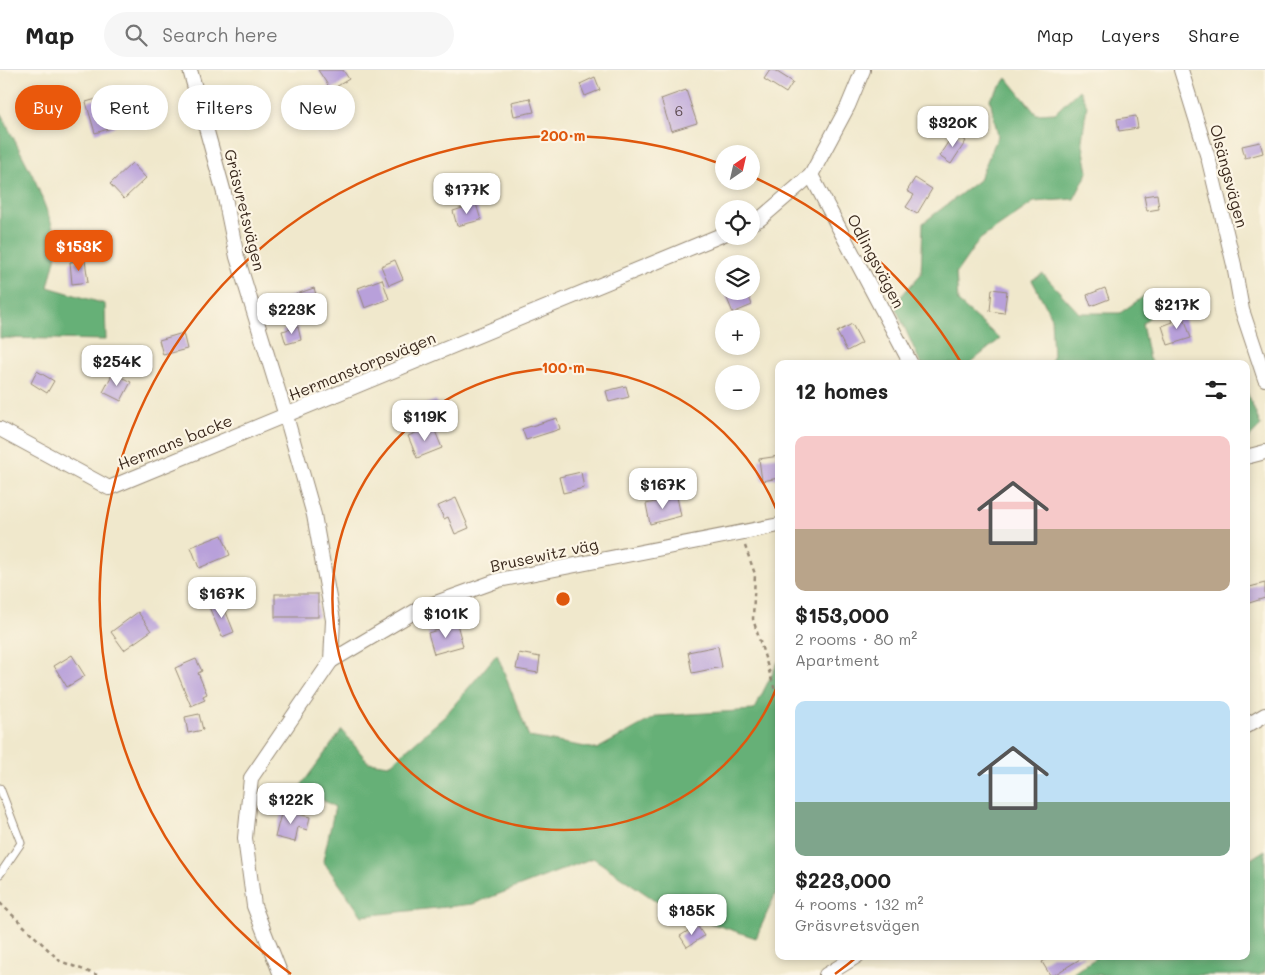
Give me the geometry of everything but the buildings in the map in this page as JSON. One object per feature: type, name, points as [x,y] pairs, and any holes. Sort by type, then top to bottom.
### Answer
[{"type":"street","name":"Gräsvretsvägen","points":[[190,70],[224,193],[237,257],[286,416]]},
{"type":"street","points":[[760,220],[811,175],[848,106],[863,70]]},
{"type":"street","name":"Olsängsvägen","points":[[1181,70],[1209,161],[1234,265],[1242,310],[1265,379]]},
{"type":"street","name":"Odlingsvägen","points":[[811,175],[909,360]]},
{"type":"street","name":"Hermanstorpsvägen","points":[[331,661],[333,620],[314,515],[286,416],[715,238]]},
{"type":"street","name":"Hermans backe","points":[[0,429],[109,488],[286,416]]},
{"type":"street","points":[[1250,456],[1265,452]]},
{"type":"street","name":"Brusewitz väg","points":[[331,661],[420,609],[499,580],[775,526]]},
{"type":"street","points":[[281,975],[254,906],[245,838],[251,778],[331,661]]},
{"type":"street","points":[[1250,724],[1265,715]]},
{"type":"street","points":[[826,975],[851,960]]},
{"type":"lane","points":[[0,788],[21,843],[0,874]]},
{"type":"path","points":[[740,532],[755,574],[753,619],[775,690]]},
{"type":"path","points":[[0,903],[60,960],[97,975]]},
{"type":"green space","points":[[1007,78],[1036,114],[1055,113],[1079,90],[1087,105],[1082,140],[1088,172],[1074,199],[1034,202],[979,240],[956,273],[958,302],[1000,339],[974,360],[919,360],[894,304],[921,274],[923,223],[979,180],[998,136],[990,99]]},
{"type":"green space","points":[[0,112],[35,180],[59,243],[48,287],[105,304],[106,340],[0,338]]},
{"type":"green space","points":[[1043,274],[1079,313],[1120,313],[1147,294],[1158,309],[1142,324],[1150,360],[1051,360],[1053,358],[1051,316],[1032,280]]},
{"type":"green space","points":[[1250,400],[1261,426],[1250,437]]},
{"type":"green space","points":[[497,654],[529,737],[597,749],[657,716],[754,710],[775,668],[775,895],[756,938],[668,909],[593,858],[473,904],[362,916],[323,861],[335,807],[300,787],[342,730],[368,762],[389,765],[444,717]]},
{"type":"green space","points":[[1265,850],[1265,972],[1259,975],[1070,975],[1093,960],[1250,960],[1250,859]]}]
